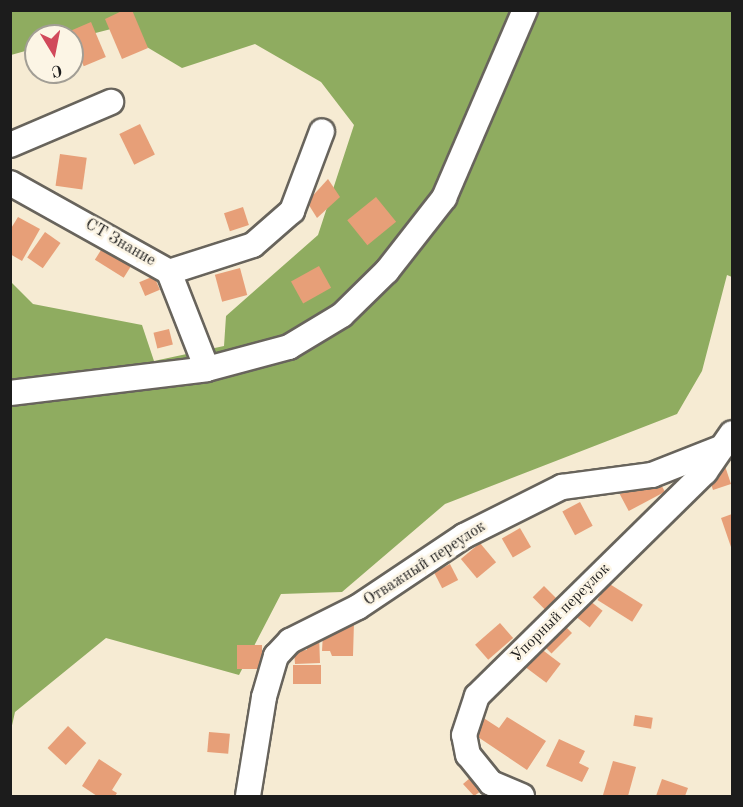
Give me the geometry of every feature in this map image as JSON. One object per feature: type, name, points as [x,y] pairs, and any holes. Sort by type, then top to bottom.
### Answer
[{"type":"street","points":[[10,393],[207,369],[289,347],[342,315],[387,271],[444,198],[525,10]]},
{"type":"street","points":[[10,145],[111,102]]},
{"type":"street","points":[[169,272],[253,245],[292,211],[322,131]]},
{"type":"street","name":"СТ Знание","points":[[10,183],[169,272],[207,369]]},
{"type":"street","name":"Отважный переулок","points":[[248,796],[264,697],[276,656],[290,641],[358,607],[464,536],[562,488],[652,475],[725,441]]},
{"type":"street","name":"Упорный переулок","points":[[522,796],[491,783],[468,755],[464,735],[477,696],[705,472],[725,441]]},
{"type":"green space","points":[[11,11],[732,11],[732,277],[727,275],[702,371],[677,414],[445,504],[342,592],[281,594],[239,675],[106,638],[15,712],[11,730],[11,282],[33,304],[142,325],[154,361],[224,346],[226,316],[318,235],[354,125],[321,82],[255,44],[182,68],[115,28],[84,36],[84,24],[24,24],[24,51],[11,55]]},
{"type":"building","points":[[124,10],[132,10],[148,48],[122,59],[105,19]]},
{"type":"building","points":[[91,22],[106,57],[84,66],[84,25]]},
{"type":"building","points":[[140,124],[155,155],[134,165],[119,134]]},
{"type":"building","points":[[60,154],[87,158],[82,189],[56,186]]},
{"type":"building","points":[[328,179],[340,197],[317,218],[307,202]]},
{"type":"building","points":[[376,197],[396,222],[367,245],[347,220]]},
{"type":"building","points":[[243,207],[249,225],[230,231],[224,213]]},
{"type":"building","points":[[18,217],[40,229],[22,261],[10,254],[10,230]]},
{"type":"building","points":[[45,232],[61,243],[43,268],[27,257]]},
{"type":"building","points":[[106,242],[135,260],[124,278],[95,260]]},
{"type":"building","points":[[319,266],[331,288],[303,303],[291,282]]},
{"type":"building","points":[[240,268],[247,295],[222,302],[215,275]]},
{"type":"building","points":[[154,276],[160,290],[145,296],[139,282]]},
{"type":"building","points":[[169,329],[173,345],[157,348],[153,333]]},
{"type":"building","points":[[723,460],[731,484],[713,490],[707,472]]},
{"type":"building","points":[[656,475],[665,492],[629,511],[620,494]]},
{"type":"building","points":[[580,502],[593,526],[575,535],[562,511]]},
{"type":"building","points":[[732,514],[732,550],[721,518]]},
{"type":"building","points":[[520,528],[531,547],[513,558],[502,538]]},
{"type":"building","points":[[480,543],[496,562],[477,578],[461,559]]},
{"type":"building","points":[[450,564],[458,580],[442,588],[434,572]]},
{"type":"building","points":[[608,583],[643,605],[632,622],[597,600]]},
{"type":"building","points":[[544,586],[556,598],[545,609],[533,597]]},
{"type":"building","points":[[590,601],[603,611],[590,627],[577,618]]},
{"type":"building","points":[[560,621],[572,633],[552,654],[539,642]]},
{"type":"building","points":[[354,622],[353,656],[332,656],[330,651],[322,651],[323,633]]},
{"type":"building","points":[[500,623],[513,638],[488,660],[475,645]]},
{"type":"building","points":[[306,634],[319,634],[320,663],[295,664],[294,651],[307,650]]},
{"type":"building","points":[[237,645],[262,645],[262,669],[237,669]]},
{"type":"building","points":[[536,645],[561,664],[546,683],[522,664]]},
{"type":"building","points":[[293,665],[321,665],[321,684],[293,684]]},
{"type":"building","points":[[635,715],[653,718],[651,729],[633,726]]},
{"type":"building","points":[[482,717],[499,728],[507,717],[546,741],[527,770],[472,733]]},
{"type":"building","points":[[68,726],[86,743],[66,765],[48,748]]},
{"type":"building","points":[[209,732],[230,734],[228,754],[207,752]]},
{"type":"building","points":[[559,739],[585,751],[579,763],[589,768],[582,782],[546,766]]},
{"type":"building","points":[[99,759],[122,774],[112,790],[117,793],[115,796],[97,796],[82,786]]},
{"type":"building","points":[[613,761],[636,767],[628,796],[603,795]]},
{"type":"building","points":[[477,772],[488,786],[474,796],[463,784]]},
{"type":"building","points":[[662,779],[688,788],[685,796],[656,796]]}]
